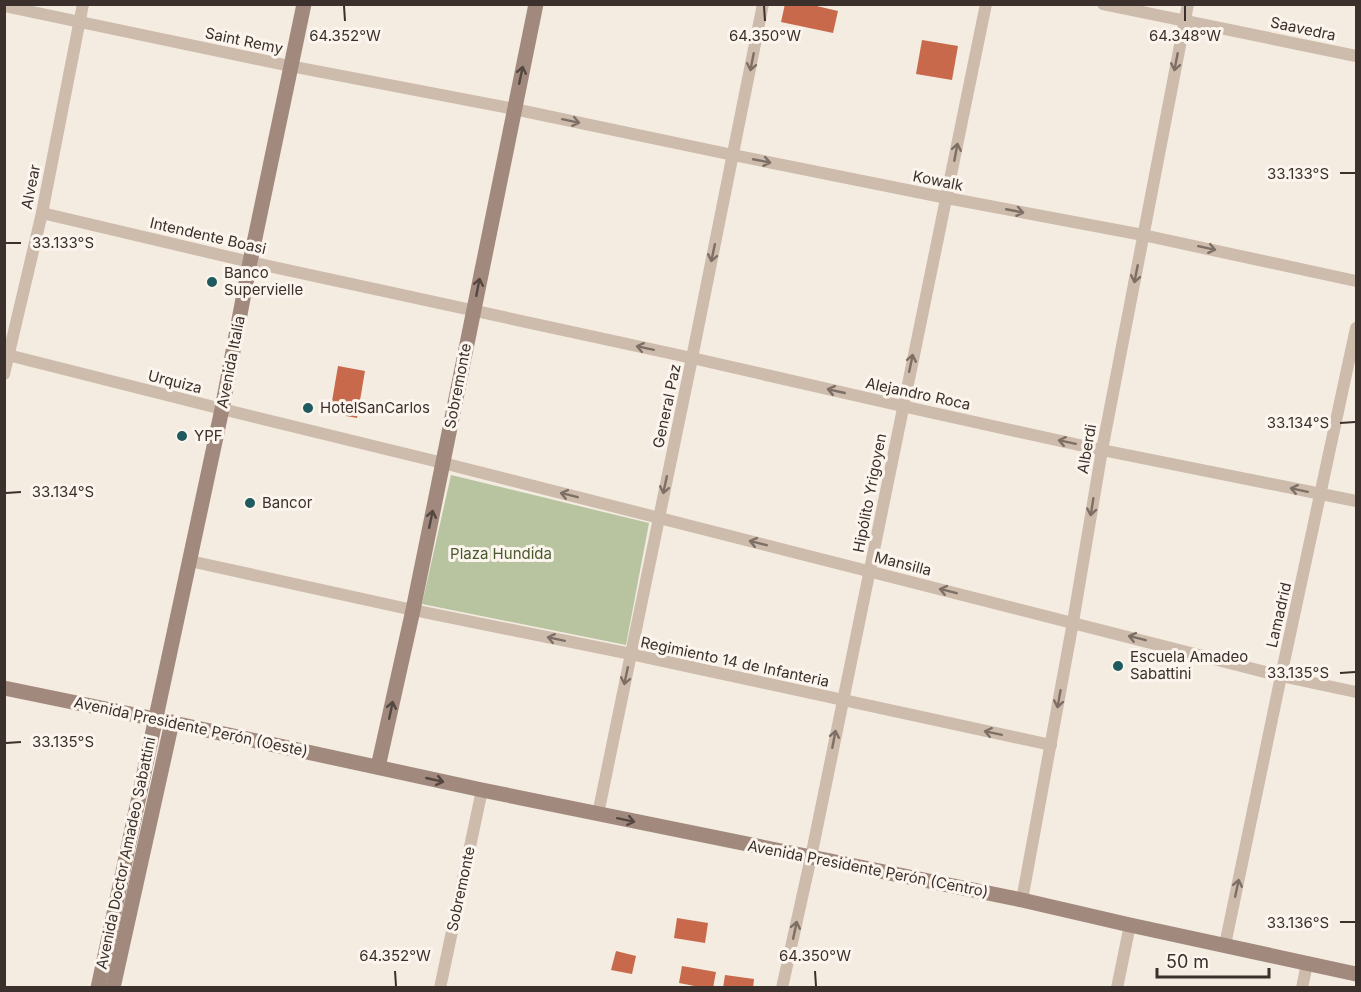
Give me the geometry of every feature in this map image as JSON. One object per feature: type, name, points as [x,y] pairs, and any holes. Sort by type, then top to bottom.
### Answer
[{"type":"main road","name":"Avenida Italia","points":[[155,719],[222,409],[304,4]]},
{"type":"main road","name":"Sobremonte","points":[[378,767],[443,463],[536,4]]},
{"type":"main road","name":"Avenida Presidente Perón (Oeste)","points":[[4,688],[378,767]]},
{"type":"main road","name":"Avenida Doctor Amadeo Sabattini","points":[[98,987],[155,719]]},
{"type":"main road","name":"Avenida Doctor Amadeo Sabattini","points":[[113,987],[172,722]]},
{"type":"main road","name":"Avenida Presidente Perón (Centro)","points":[[378,767],[1022,900],[1356,974]]},
{"type":"street","name":"Alvear","points":[[4,374],[42,213],[83,4]]},
{"type":"street","name":"General Paz","points":[[598,814],[763,4]]},
{"type":"street","name":"Hipólito Yrigoyen","points":[[782,987],[811,858],[986,4]]},
{"type":"street","name":"Saavedra","points":[[1103,4],[1356,56]]},
{"type":"street","name":"Alberdi","points":[[1022,900],[1073,622],[1101,450],[1188,4]]},
{"type":"street","name":"Saint Remy","points":[[4,6],[290,66],[514,109]]},
{"type":"street","name":"Kowalk","points":[[514,109],[946,198],[1143,235],[1356,281]]},
{"type":"street","name":"Intendente Boasi","points":[[42,213],[250,262],[474,310]]},
{"type":"street","name":"Alejandro Roca","points":[[474,310],[1101,450],[1356,501]]},
{"type":"street","name":"Lamadrid","points":[[1225,945],[1356,328]]},
{"type":"street","name":"Urquiza","points":[[7,354],[443,463]]},
{"type":"street","name":"Mansilla","points":[[443,463],[1281,676],[1356,693]]},
{"type":"street","name":"Regimiento 14 de Infanteria","points":[[190,561],[1051,745]]},
{"type":"street","name":"Sobremonte","points":[[440,987],[482,790]]},
{"type":"street","points":[[1117,987],[1130,925]]},
{"type":"street","points":[[1302,987],[1307,964]]},
{"type":"green space","name":"Plaza Hundida","points":[[451,475],[649,523],[626,645],[422,604]]},
{"type":"building","points":[[785,4],[808,4],[838,11],[833,33],[781,22]]},
{"type":"building","points":[[922,40],[958,46],[952,80],[916,74]]},
{"type":"building","points":[[338,366],[365,371],[357,418],[330,413]]},
{"type":"building","points":[[677,918],[708,923],[705,943],[674,938]]},
{"type":"building","points":[[616,951],[636,956],[632,974],[611,970]]},
{"type":"building","points":[[682,966],[716,972],[713,988],[679,983]]},
{"type":"building","points":[[725,975],[754,979],[753,988],[723,988]]},
{"type":"place","name":"Banco Supervielle","points":[[212,282]]},
{"type":"place","name":"HotelSanCarlos","points":[[308,408]]},
{"type":"place","name":"YPF","points":[[182,436]]},
{"type":"place","name":"Bancor","points":[[250,503]]},
{"type":"place","name":"Escuela Amadeo Sabattini","points":[[1118,666]]}]
